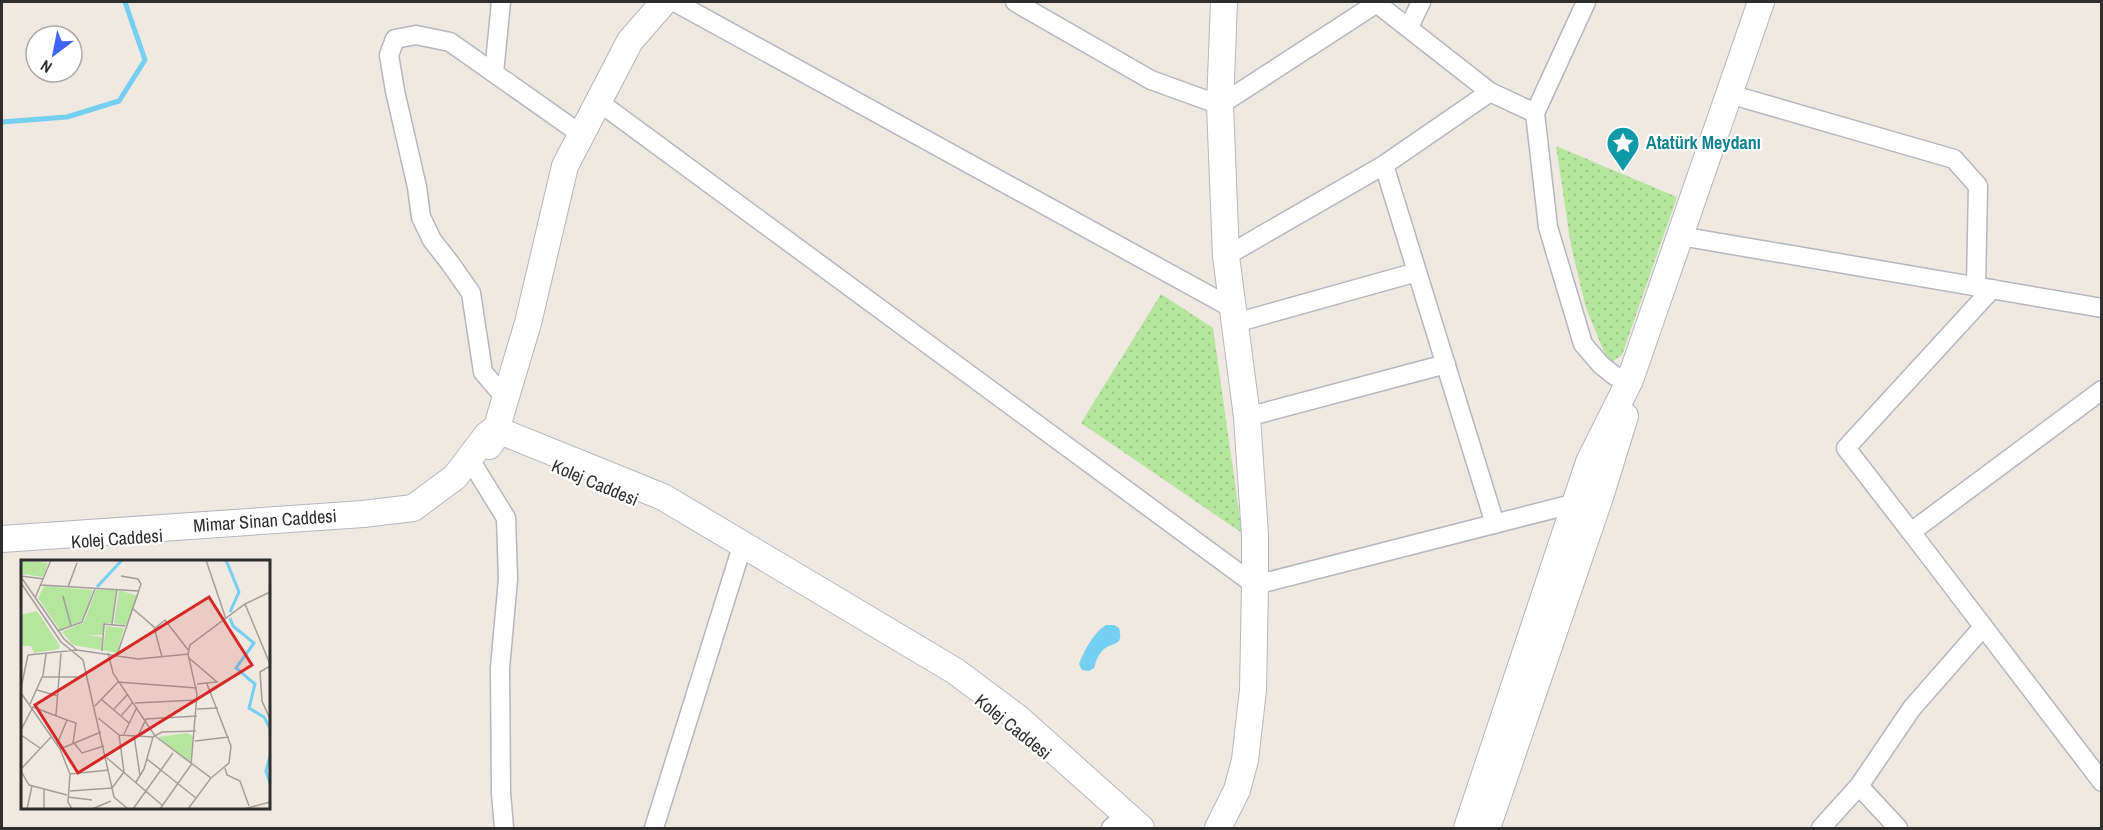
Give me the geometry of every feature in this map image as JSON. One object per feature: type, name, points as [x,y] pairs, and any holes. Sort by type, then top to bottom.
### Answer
[{"type":"street","points":[[494,73],[501,2]]},
{"type":"street","points":[[494,435],[528,323],[565,166],[630,41],[664,2]]},
{"type":"street","points":[[675,2],[1233,315],[1417,272]]},
{"type":"street","points":[[1015,2],[1151,80],[1220,105]]},
{"type":"street","points":[[1218,828],[1237,790],[1245,760],[1253,690],[1255,585],[1255,534],[1247,417],[1226,256],[1220,105],[1224,2]]},
{"type":"street","points":[[1220,105],[1376,2],[1490,92],[1535,113]]},
{"type":"street","points":[[1409,27],[1421,2]]},
{"type":"street","points":[[1586,2],[1535,113],[1548,227],[1583,344],[1601,365],[1615,376],[1630,380]]},
{"type":"street","points":[[1467,828],[1589,462],[1630,380],[1761,2]]},
{"type":"street","points":[[505,398],[483,372],[471,293],[432,240],[421,217],[417,187],[389,55],[395,39],[416,35],[450,42],[582,135]]},
{"type":"street","points":[[1226,256],[1384,165],[1490,92]]},
{"type":"street","points":[[1729,94],[1954,159],[1978,186],[1984,288],[1846,448],[2102,782]]},
{"type":"street","points":[[599,102],[1255,585]]},
{"type":"street","points":[[1384,165],[1495,524]]},
{"type":"street","points":[[1680,236],[2102,308]]},
{"type":"street","points":[[1247,417],[1446,364]]},
{"type":"street","points":[[1487,828],[1624,423],[1630,380]]},
{"type":"street","points":[[1911,532],[2102,390]]},
{"type":"street","name":"Kolej Caddesi","points":[[2,547],[365,522],[427,514],[464,485],[472,463],[494,435]]},
{"type":"street","name":"Kolej Caddesi","points":[[494,435],[663,512],[950,678],[1013,722],[1125,827]]},
{"type":"street","name":"Kolej Caddesi","points":[[494,435],[663,497],[955,671],[1018,718],[1125,827]]},
{"type":"street","points":[[472,463],[506,518],[508,579],[500,668],[501,793],[504,828]]},
{"type":"street","name":"Mimar Sinan Caddesi","points":[[2,539],[363,514],[413,508],[472,463]]},
{"type":"street","points":[[1255,585],[1600,497]]},
{"type":"street","points":[[654,828],[739,556]]},
{"type":"street","points":[[1821,828],[1859,786],[1912,708],[1983,627]]},
{"type":"street","points":[[1859,786],[1898,828]]},
{"type":"green space","points":[[1556,146],[1677,197],[1622,355],[1609,364],[1586,308],[1571,246]]},
{"type":"green space","points":[[1161,294],[1213,328],[1242,533],[1081,423]]},
{"type":"water","points":[[1106,625],[1119,628],[1119,641],[1103,650],[1094,668],[1089,671],[1082,670],[1079,664],[1087,648],[1097,632]]},
{"type":"waterway","points":[[2,122],[67,117],[119,101],[145,60],[125,2]]},
{"type":"place","name":"Atatürk Meydanı","points":[[1623,172]]}]
